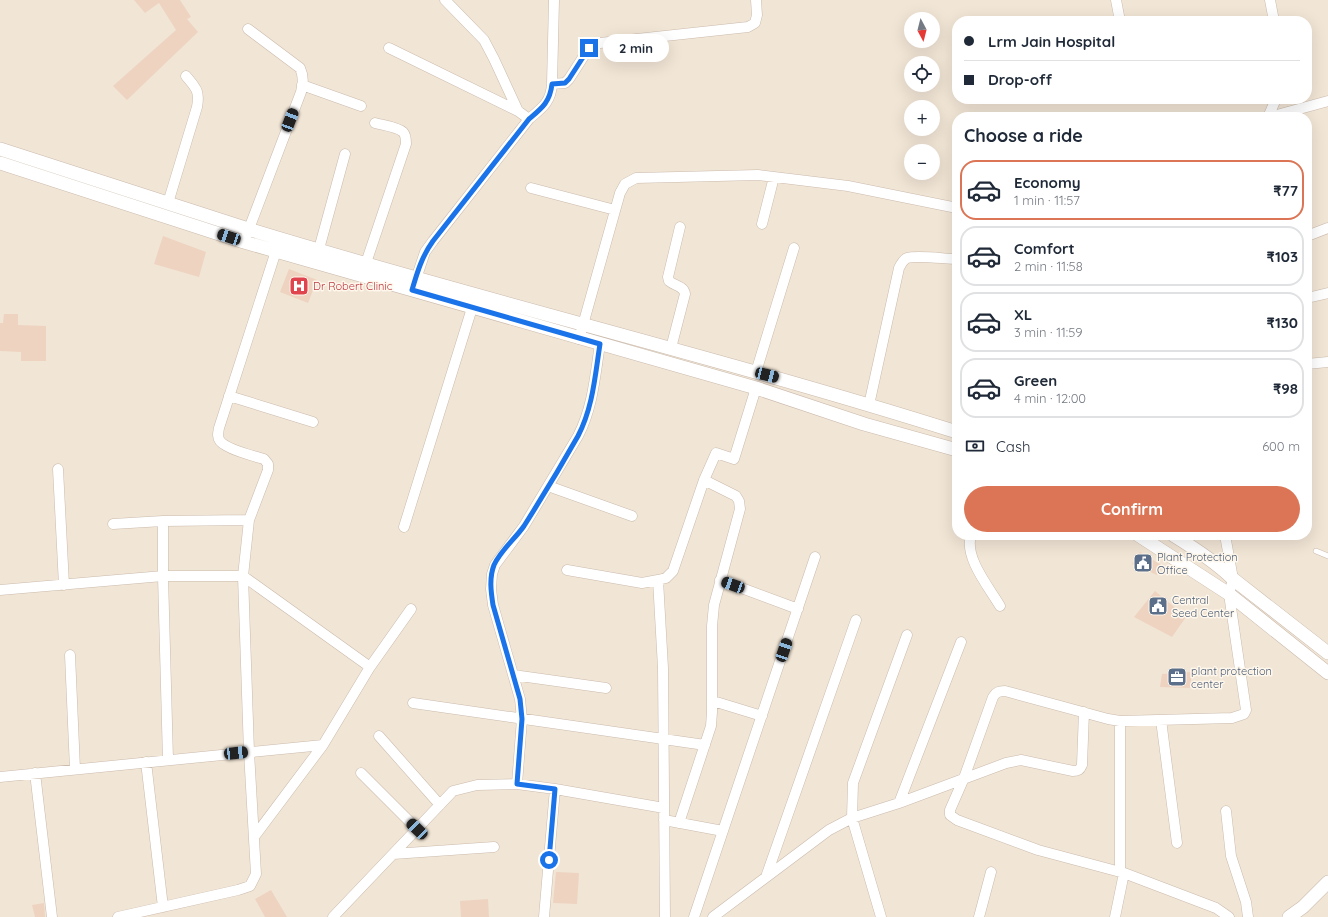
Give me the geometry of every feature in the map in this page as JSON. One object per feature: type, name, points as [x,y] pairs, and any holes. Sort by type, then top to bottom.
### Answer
[{"type":"street","points":[[445,0],[484,40],[518,111]]},
{"type":"street","points":[[412,290],[425,252],[529,119],[548,101],[552,93],[554,0]]},
{"type":"street","points":[[552,84],[565,83],[589,48],[593,45],[600,43],[748,28],[755,23],[757,15],[756,0]]},
{"type":"street","points":[[1116,0],[1119,16]]},
{"type":"street","points":[[1270,0],[1273,16]]},
{"type":"street","points":[[244,242],[302,85],[303,75],[300,68],[248,28]]},
{"type":"street","points":[[389,48],[518,111],[529,119]]},
{"type":"street","points":[[168,203],[199,97],[196,89],[186,76]]},
{"type":"street","points":[[302,85],[360,106]]},
{"type":"street","points":[[1287,112],[1328,101]]},
{"type":"street","points":[[366,263],[406,144],[406,138],[403,132],[375,123]]},
{"type":"street","points":[[0,149],[249,229],[784,379],[952,430]]},
{"type":"street","points":[[319,249],[345,154]]},
{"type":"street","points":[[0,164],[244,242],[756,388],[864,424],[952,449]]},
{"type":"street","points":[[579,338],[620,193],[625,184],[636,178],[758,175],[848,186],[952,207]]},
{"type":"street","points":[[762,224],[774,177]]},
{"type":"street","points":[[531,188],[615,210]]},
{"type":"street","points":[[671,348],[685,294],[685,290],[682,287],[672,284],[668,277],[680,227]]},
{"type":"street","points":[[1312,234],[1328,228]]},
{"type":"street","points":[[756,372],[794,248]]},
{"type":"street","points":[[124,916],[238,890],[250,886],[256,874],[249,752],[243,576],[249,520],[268,470],[268,464],[264,459],[226,446],[220,442],[217,436],[276,251]]},
{"type":"street","points":[[869,405],[899,268],[902,262],[908,258],[917,257],[952,260]]},
{"type":"street","points":[[1312,297],[1328,293]]},
{"type":"street","points":[[404,527],[472,308]]},
{"type":"street","points":[[517,784],[522,719],[520,699],[493,605],[491,589],[492,574],[501,555],[524,526],[586,421],[590,406],[600,344]]},
{"type":"street","points":[[1312,364],[1328,362]]},
{"type":"street","points":[[778,396],[784,379]]},
{"type":"street","points":[[567,570],[642,583],[666,578],[673,571],[704,480],[716,453],[734,459],[756,388]]},
{"type":"street","points":[[229,396],[313,422]]},
{"type":"street","points":[[903,435],[908,416]]},
{"type":"street","points":[[58,469],[64,585]]},
{"type":"street","points":[[679,823],[711,726],[713,701],[712,626],[714,606],[740,509],[739,501],[736,496],[704,480]]},
{"type":"street","points":[[548,486],[632,516]]},
{"type":"street","points":[[113,524],[249,520]]},
{"type":"street","points":[[163,522],[168,760]]},
{"type":"street","points":[[970,540],[971,554],[975,564],[1000,606]]},
{"type":"street","points":[[1146,540],[1229,594],[1328,673]]},
{"type":"street","points":[[1181,540],[1224,570],[1233,579],[1328,653]]},
{"type":"street","points":[[1225,540],[1233,579],[1229,594],[1246,710],[1244,714],[1232,718],[1120,721],[1005,691],[999,691],[995,693],[964,778],[950,810],[950,815],[953,818],[1038,850],[1122,873],[1216,908],[1229,917]]},
{"type":"street","points":[[694,917],[816,557]]},
{"type":"street","points":[[0,590],[163,576],[243,576],[370,667]]},
{"type":"street","points":[[658,580],[663,668],[665,917]]},
{"type":"street","points":[[720,580],[798,609]]},
{"type":"street","points":[[254,837],[323,745],[370,667],[411,609]]},
{"type":"street","points":[[766,877],[856,620]]},
{"type":"street","points":[[881,917],[852,818],[852,783],[907,635]]},
{"type":"street","points":[[899,803],[961,642]]},
{"type":"street","points":[[70,655],[75,769]]},
{"type":"street","points":[[514,675],[606,688]]},
{"type":"street","points":[[713,701],[762,716]]},
{"type":"street","points":[[413,703],[705,745]]},
{"type":"street","points":[[713,917],[829,830],[852,818],[899,803],[1006,763],[1020,760],[1078,771],[1082,765],[1084,712]]},
{"type":"street","points":[[1161,720],[1177,843]]},
{"type":"street","points":[[1115,917],[1122,873],[1120,721]]},
{"type":"street","points":[[379,736],[440,805]]},
{"type":"street","points":[[0,776],[323,745]]},
{"type":"street","points":[[146,762],[163,907]]},
{"type":"street","points":[[35,773],[52,917]]},
{"type":"street","points":[[361,773],[417,829]]},
{"type":"street","points":[[333,917],[453,791],[476,785],[517,784],[664,808]]},
{"type":"street","points":[[544,917],[555,789]]},
{"type":"street","points":[[1226,811],[1231,856],[1246,902],[1248,917]]},
{"type":"street","points":[[664,820],[723,831]]},
{"type":"street","points":[[393,854],[494,847]]},
{"type":"street","points":[[979,917],[991,872]]},
{"type":"street","points":[[1289,917],[1300,912],[1328,882]]},
{"type":"lane","points":[[1316,551],[1328,556]]},
{"type":"shaded area","points":[[0,0],[1328,0],[1328,917],[0,917]]},
{"type":"building","points":[[134,0],[180,0],[191,17],[187,19],[198,32],[127,100],[113,86],[176,30],[159,3],[145,13]]},
{"type":"building","points":[[163,236],[206,252],[199,277],[154,264]]},
{"type":"building","points":[[289,269],[317,280],[308,303],[280,292]]},
{"type":"building","points":[[4,314],[18,314],[18,325],[46,326],[46,361],[21,361],[21,352],[0,351],[0,323],[3,323]]},
{"type":"building","points":[[1140,552],[1163,566],[1157,575],[1132,564]]},
{"type":"building","points":[[1155,591],[1186,617],[1172,637],[1134,617]]},
{"type":"building","points":[[1192,672],[1190,688],[1160,687],[1162,674]]},
{"type":"building","points":[[556,872],[579,873],[577,904],[553,903]]},
{"type":"building","points":[[271,890],[287,917],[265,917],[255,899]]},
{"type":"building","points":[[488,899],[489,917],[461,917],[460,901]]},
{"type":"building","points":[[44,903],[45,917],[35,917],[32,905]]},
{"type":"place","name":"Dr Robert Clinic","points":[[299,286]]},
{"type":"place","name":"Plant Protection Office","points":[[1143,563]]},
{"type":"place","name":"Central Seed Center","points":[[1158,606]]},
{"type":"place","name":"plant protection center","points":[[1177,677]]},
{"type":"route","points":[[549,860],[555,789],[517,784],[522,719],[520,699],[493,605],[491,589],[492,574],[501,555],[524,526],[586,421],[590,406],[600,344],[412,290],[425,252],[433,241],[529,119],[548,101],[552,93],[552,84],[565,83],[589,48]]}]
